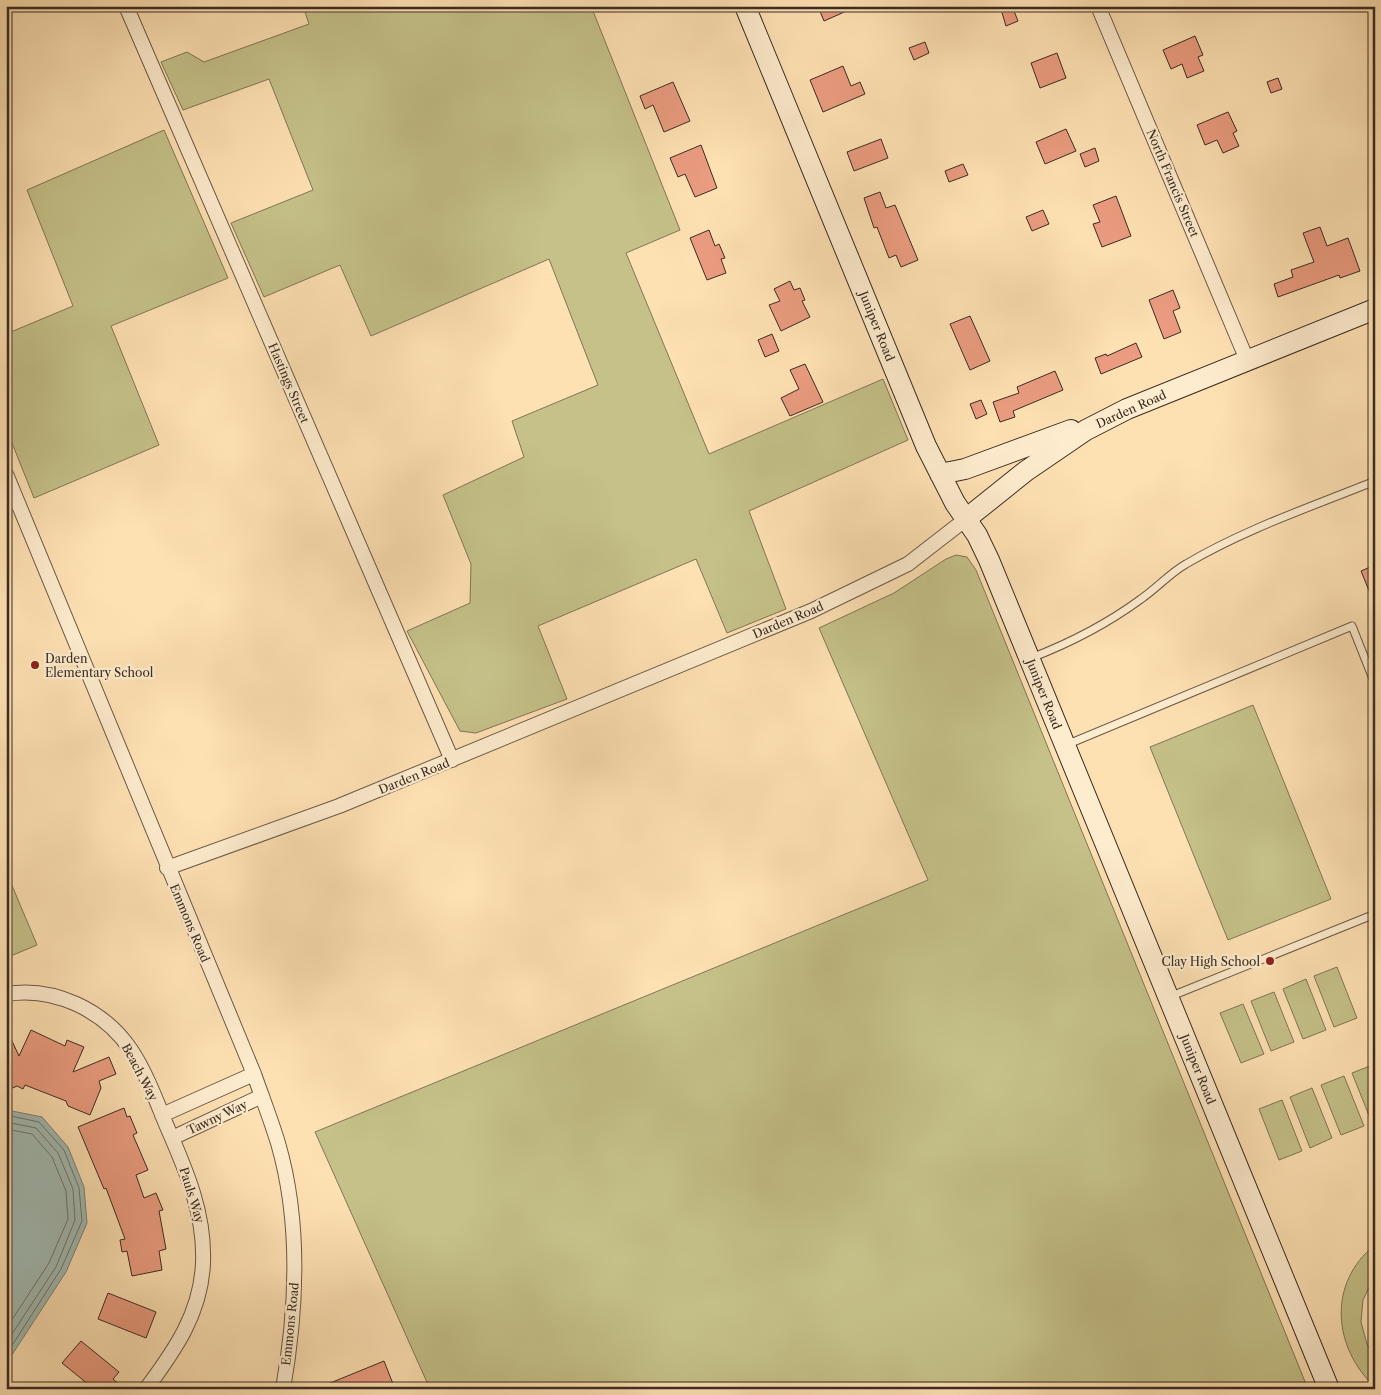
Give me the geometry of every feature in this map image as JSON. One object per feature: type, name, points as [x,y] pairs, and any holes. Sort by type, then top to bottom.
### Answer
[{"type":"street","name":"Hastings Street","points":[[126,6],[452,760]]},
{"type":"street","name":"Juniper Road","points":[[745,6],[926,446],[989,560],[1329,1389]]},
{"type":"street","name":"North Francis Street","points":[[1098,6],[1246,360]]},
{"type":"street","name":"Darden Road","points":[[166,868],[339,806],[810,611],[872,583],[908,564],[1026,471],[1086,430],[1126,409],[1375,309]]},
{"type":"street","points":[[940,474],[995,459],[1126,409]]},
{"type":"street","name":"Emmons Road","points":[[6,474],[166,868],[254,1074],[278,1144],[288,1193],[293,1233],[295,1287],[282,1389]]},
{"type":"street","name":"Beach Way","points":[[6,994],[26,992],[70,1001],[89,1010],[107,1024],[131,1050],[172,1138]]},
{"type":"street","name":"Beach Way","points":[[162,1115],[254,1074]]},
{"type":"street","name":"Tawny Way","points":[[172,1138],[262,1096]]},
{"type":"street","name":"Pauls Way","points":[[146,1389],[174,1350],[192,1318],[200,1288],[203,1263],[202,1230],[198,1205],[172,1138]]},
{"type":"lane","points":[[1030,658],[1065,646],[1097,628],[1142,599],[1183,565],[1225,542],[1375,481]]},
{"type":"lane","points":[[1065,745],[1352,626],[1375,684]]},
{"type":"lane","points":[[1169,997],[1375,914]]},
{"type":"shaded area","points":[[303,6],[591,6],[680,230],[626,253],[709,454],[883,379],[908,440],[749,511],[786,609],[727,633],[696,559],[538,626],[567,699],[476,733],[460,731],[407,631],[470,603],[471,564],[443,495],[524,457],[512,421],[598,385],[549,259],[371,336],[340,265],[264,297],[231,223],[313,190],[269,79],[183,110],[161,62],[187,52],[204,62],[309,24]]},
{"type":"shaded area","points":[[164,130],[228,278],[111,326],[159,445],[34,498],[6,428],[6,334],[73,306],[27,190]]},
{"type":"shaded area","points":[[956,555],[967,557],[976,570],[1308,1389],[430,1389],[315,1132],[928,880],[819,628],[894,593],[946,559]]},
{"type":"shaded area","points":[[1253,705],[1331,899],[1228,940],[1150,747]]},
{"type":"shaded area","points":[[6,871],[37,945],[6,958]]},
{"type":"shaded area","points":[[1337,967],[1357,1018],[1334,1027],[1314,976]]},
{"type":"shaded area","points":[[1306,979],[1326,1030],[1303,1039],[1283,989]]},
{"type":"shaded area","points":[[1274,992],[1294,1042],[1271,1051],[1251,1001]]},
{"type":"shaded area","points":[[1243,1004],[1264,1054],[1241,1063],[1220,1013]]},
{"type":"shaded area","points":[[1375,1064],[1375,1122],[1372,1123],[1352,1073]]},
{"type":"shaded area","points":[[1344,1076],[1364,1126],[1341,1135],[1321,1085]]},
{"type":"shaded area","points":[[1312,1088],[1332,1138],[1310,1148],[1290,1097]]},
{"type":"shaded area","points":[[1282,1100],[1302,1151],[1279,1160],[1259,1109]]},
{"type":"shaded area","points":[[1375,1245],[1375,1275],[1363,1300],[1361,1322],[1367,1344],[1375,1358],[1375,1387],[1361,1371],[1351,1354],[1344,1335],[1341,1316],[1343,1296],[1349,1278],[1359,1260]]},
{"type":"water","points":[[7,1110],[42,1117],[68,1147],[84,1187],[87,1223],[66,1272],[6,1364]]},
{"type":"building","points":[[826,6],[858,6],[824,21],[819,9]]},
{"type":"building","points":[[1000,6],[1012,6],[1018,21],[1006,26]]},
{"type":"building","points":[[1195,36],[1203,55],[1198,57],[1204,71],[1187,78],[1182,64],[1171,69],[1163,50]]},
{"type":"building","points":[[925,42],[929,53],[914,60],[909,48]]},
{"type":"building","points":[[1057,53],[1066,78],[1040,88],[1031,63]]},
{"type":"building","points":[[843,66],[851,86],[860,82],[865,94],[823,112],[810,80]]},
{"type":"building","points":[[1278,78],[1282,89],[1271,93],[1267,82]]},
{"type":"building","points":[[673,82],[690,121],[664,132],[653,105],[645,109],[640,96]]},
{"type":"building","points":[[1228,112],[1237,131],[1233,133],[1239,146],[1223,153],[1217,140],[1205,145],[1197,125]]},
{"type":"building","points":[[1066,129],[1076,151],[1045,164],[1036,142]]},
{"type":"building","points":[[881,139],[888,158],[854,171],[847,152]]},
{"type":"building","points":[[701,145],[717,188],[695,197],[685,174],[678,177],[670,158]]},
{"type":"building","points":[[1095,148],[1099,161],[1085,167],[1080,154]]},
{"type":"building","points":[[963,164],[968,175],[949,182],[945,171]]},
{"type":"building","points":[[880,192],[886,208],[895,205],[918,260],[901,267],[896,255],[889,258],[877,227],[874,228],[864,198]]},
{"type":"building","points":[[1116,196],[1131,236],[1102,247],[1093,224],[1100,222],[1093,205]]},
{"type":"building","points":[[1043,210],[1049,224],[1032,231],[1026,217]]},
{"type":"building","points":[[1320,227],[1327,246],[1348,238],[1360,271],[1340,278],[1339,275],[1278,297],[1274,284],[1293,277],[1291,270],[1314,262],[1303,233]]},
{"type":"building","points":[[709,230],[715,246],[719,244],[725,258],[721,259],[726,273],[707,280],[690,238]]},
{"type":"building","points":[[790,281],[794,290],[800,288],[805,300],[802,301],[810,317],[781,331],[769,305],[780,301],[774,289]]},
{"type":"building","points":[[1173,290],[1180,308],[1173,311],[1181,332],[1164,339],[1149,300]]},
{"type":"building","points":[[970,316],[990,361],[970,370],[950,324]]},
{"type":"building","points":[[772,334],[779,351],[765,357],[758,340]]},
{"type":"building","points":[[1136,343],[1142,357],[1101,374],[1095,358],[1106,354],[1107,356]]},
{"type":"building","points":[[805,364],[823,402],[790,416],[781,398],[799,389],[790,370]]},
{"type":"building","points":[[1055,371],[1063,390],[1013,411],[1015,417],[1000,422],[993,402],[1019,393],[1017,387]]},
{"type":"building","points":[[981,400],[987,414],[976,419],[970,404]]},
{"type":"building","points":[[1375,565],[1375,603],[1374,603],[1361,571]]},
{"type":"building","points":[[6,1028],[19,1056],[31,1030],[65,1046],[67,1040],[84,1047],[73,1072],[109,1057],[116,1074],[99,1081],[101,1088],[90,1115],[68,1106],[66,1101],[25,1085],[23,1089],[17,1086],[6,1091]]},
{"type":"building","points":[[124,1108],[127,1117],[130,1116],[137,1133],[133,1135],[148,1170],[136,1175],[144,1198],[156,1193],[163,1210],[159,1211],[166,1249],[159,1251],[162,1270],[132,1276],[127,1251],[122,1252],[120,1240],[125,1239],[106,1188],[104,1189],[78,1127]]},
{"type":"building","points":[[108,1293],[156,1312],[146,1338],[98,1319]]},
{"type":"building","points":[[81,1341],[119,1372],[113,1379],[124,1389],[94,1389],[62,1363]]},
{"type":"building","points":[[384,1361],[395,1389],[318,1389],[318,1388]]},
{"type":"place","name":"Darden Elementary School","points":[[35,665]]},
{"type":"place","name":"Clay High School","points":[[1270,961]]}]
